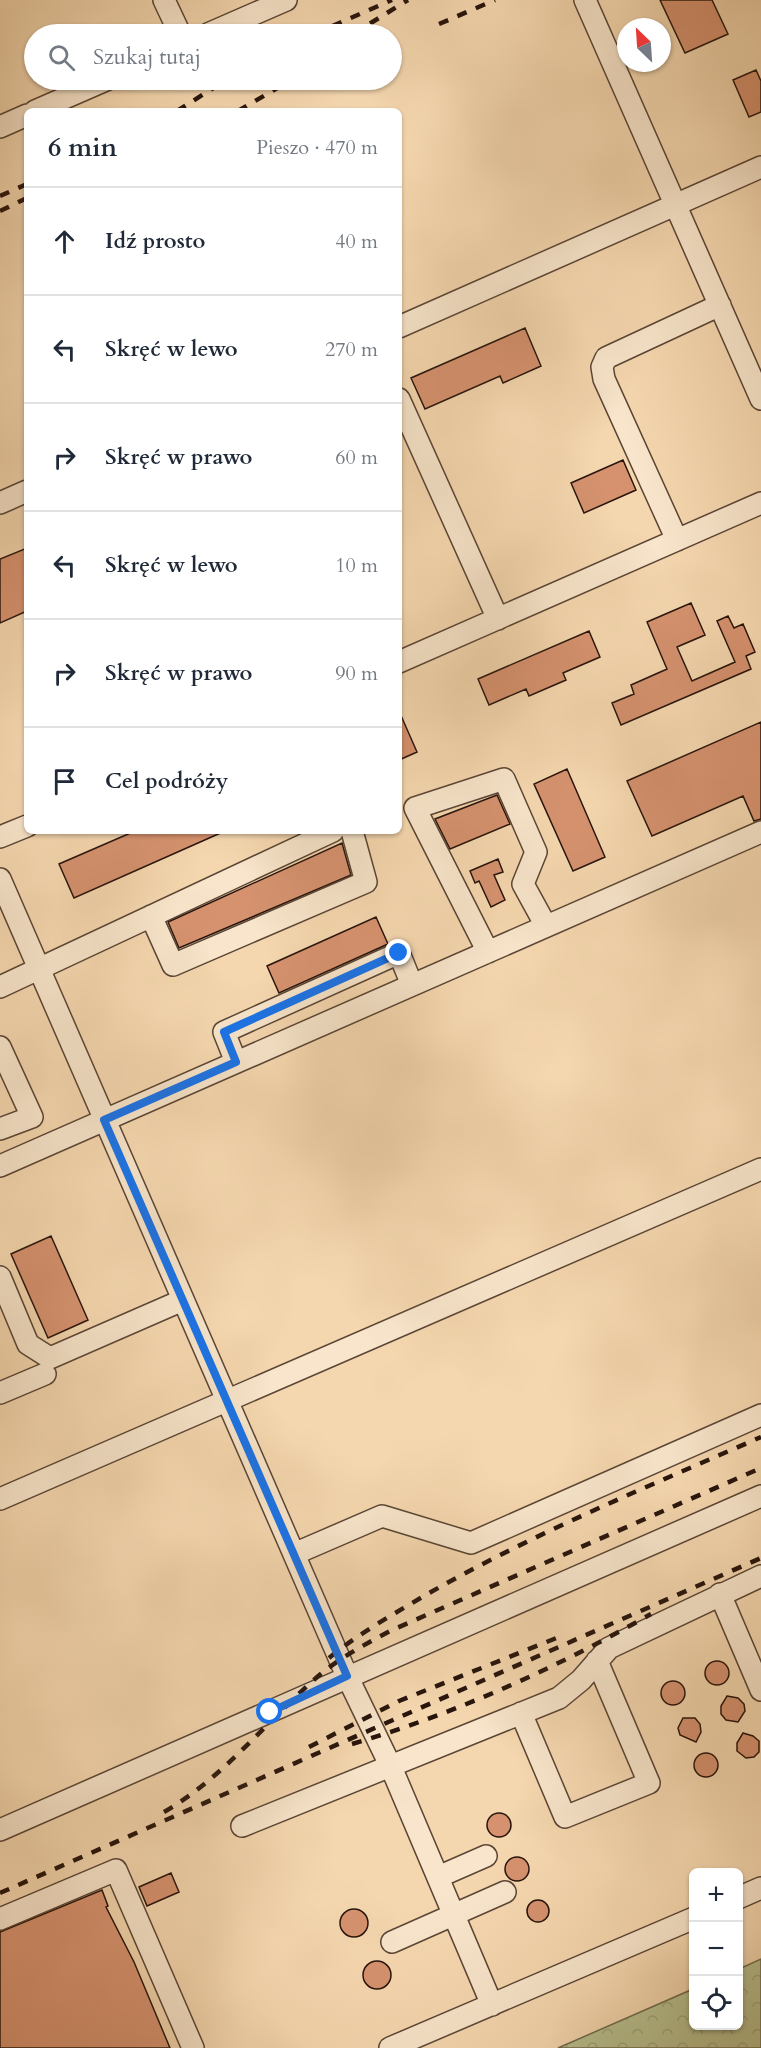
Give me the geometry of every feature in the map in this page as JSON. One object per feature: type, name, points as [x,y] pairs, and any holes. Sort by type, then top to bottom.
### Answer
[{"type":"lane","points":[[164,0],[175,24]]},
{"type":"lane","points":[[585,0],[761,399]]},
{"type":"lane","points":[[230,24],[279,2]]},
{"type":"lane","points":[[42,108],[83,90]]},
{"type":"lane","points":[[0,127],[24,116]]},
{"type":"lane","points":[[402,326],[761,167]]},
{"type":"lane","points":[[677,540],[604,379],[602,367],[606,358],[720,304]]},
{"type":"lane","points":[[402,406],[498,619]]},
{"type":"lane","points":[[0,503],[24,492]]},
{"type":"lane","points":[[402,661],[761,503]]},
{"type":"lane","points":[[488,952],[415,808],[504,779],[536,852],[523,884],[546,927]]},
{"type":"lane","points":[[0,837],[24,827]]},
{"type":"lane","points":[[2,1158],[104,1120],[761,832]]},
{"type":"lane","points":[[0,987],[327,834]]},
{"type":"lane","points":[[151,916],[173,965],[366,882],[353,834]]},
{"type":"lane","points":[[0,879],[37,969],[347,1676],[391,1767],[492,2005]]},
{"type":"lane","points":[[236,1062],[224,1032],[399,953],[411,985]]},
{"type":"lane","points":[[0,1047],[32,1117],[0,1129]]},
{"type":"lane","points":[[0,1499],[761,1169]]},
{"type":"lane","points":[[0,1277],[28,1344],[50,1358],[183,1300]]},
{"type":"lane","points":[[0,1394],[45,1374]]},
{"type":"lane","points":[[294,1554],[382,1516],[471,1543],[761,1414]]},
{"type":"lane","points":[[0,1830],[761,1496]]},
{"type":"lane","points":[[242,1826],[559,1698],[581,1680],[609,1648],[761,1576]]},
{"type":"lane","points":[[720,1594],[761,1690]]},
{"type":"lane","points":[[521,1713],[565,1817],[649,1783],[597,1661]]},
{"type":"lane","points":[[438,1877],[486,1856]]},
{"type":"lane","points":[[0,1919],[116,1870],[193,2048]]},
{"type":"lane","points":[[743,1896],[761,1888]]},
{"type":"lane","points":[[392,1942],[505,1892]]},
{"type":"lane","points":[[390,2048],[689,1919]]},
{"type":"green space","points":[[761,1959],[761,2048],[558,2048],[689,1991],[689,2030],[743,2030],[743,1967]]},
{"type":"building","points":[[660,0],[712,0],[728,34],[685,53],[671,23],[671,18],[668,18]]},
{"type":"building","points":[[756,70],[761,81],[761,112],[749,117],[733,80]]},
{"type":"building","points":[[525,328],[541,366],[503,383],[500,376],[425,409],[411,378]]},
{"type":"building","points":[[623,460],[636,490],[584,513],[571,483]]},
{"type":"building","points":[[24,549],[24,612],[0,623],[0,559]]},
{"type":"building","points":[[691,603],[705,635],[677,647],[692,681],[735,662],[717,621],[728,616],[734,628],[743,624],[755,652],[746,656],[751,669],[621,725],[612,703],[634,694],[631,685],[667,669],[647,622]]},
{"type":"building","points":[[589,631],[600,657],[563,673],[566,680],[529,696],[526,689],[489,705],[478,679]]},
{"type":"building","points":[[402,718],[417,752],[402,759]]},
{"type":"building","points":[[761,722],[761,819],[754,821],[743,796],[652,836],[627,781]]},
{"type":"building","points":[[567,769],[605,857],[573,871],[534,784]]},
{"type":"building","points":[[497,795],[510,824],[450,849],[435,819]]},
{"type":"building","points":[[128,834],[218,834],[74,898],[59,864]]},
{"type":"building","points":[[342,843],[351,875],[179,948],[168,922]]},
{"type":"building","points":[[498,859],[503,872],[494,875],[505,900],[491,907],[479,881],[475,883],[470,871]]},
{"type":"building","points":[[376,917],[388,944],[279,993],[267,966]]},
{"type":"building","points":[[51,1236],[88,1320],[48,1338],[11,1254]]},
{"type":"building","points":[[717,1661],[726,1664],[729,1673],[726,1682],[717,1685],[708,1682],[705,1673],[708,1664]]},
{"type":"building","points":[[673,1681],[682,1684],[685,1693],[682,1702],[673,1705],[664,1702],[661,1693],[664,1684]]},
{"type":"building","points":[[727,1696],[738,1698],[744,1704],[745,1711],[738,1722],[726,1720],[721,1714],[721,1706]]},
{"type":"building","points":[[683,1718],[695,1718],[700,1724],[701,1732],[696,1742],[680,1735],[678,1728]]},
{"type":"building","points":[[743,1733],[759,1741],[759,1752],[754,1757],[746,1758],[737,1751],[737,1743]]},
{"type":"building","points":[[706,1753],[715,1756],[718,1765],[715,1774],[706,1777],[697,1774],[694,1765],[697,1756]]},
{"type":"building","points":[[499,1813],[504,1814],[510,1820],[510,1830],[504,1836],[499,1837],[494,1836],[488,1830],[487,1825],[488,1820],[494,1814]]},
{"type":"building","points":[[517,1857],[526,1860],[529,1869],[526,1878],[517,1881],[508,1878],[505,1869],[508,1860]]},
{"type":"building","points":[[171,1873],[179,1892],[147,1906],[139,1887]]},
{"type":"building","points":[[102,1890],[108,1906],[106,1907],[134,1962],[170,2048],[0,2048],[0,1932]]},
{"type":"building","points":[[534,1900],[542,1900],[549,1907],[549,1915],[542,1922],[534,1922],[527,1915],[527,1907]]},
{"type":"building","points":[[354,1909],[364,1913],[368,1923],[364,1933],[354,1937],[344,1933],[340,1923],[344,1913]]},
{"type":"building","points":[[377,1961],[387,1965],[391,1975],[387,1985],[377,1989],[367,1985],[363,1975],[367,1965]]},
{"type":"railway","points":[[337,24],[392,0]]},
{"type":"railway","points":[[369,24],[408,0]]},
{"type":"railway","points":[[439,24],[495,0]]},
{"type":"railway","points":[[182,108],[210,90]]},
{"type":"railway","points":[[243,108],[274,90]]},
{"type":"railway","points":[[0,196],[24,185]]},
{"type":"railway","points":[[0,211],[24,199]]},
{"type":"railway","points":[[329,1658],[400,1610],[506,1552],[590,1512],[761,1437]]},
{"type":"railway","points":[[164,1812],[206,1783],[316,1678],[361,1647],[390,1631],[761,1468]]},
{"type":"railway","points":[[0,1893],[761,1558]]},
{"type":"railway","points":[[352,1744],[430,1718],[505,1688],[579,1653],[651,1614]]},
{"type":"railway","points":[[309,1747],[399,1701],[564,1635]]},
{"type":"route","points":[[270,1712],[347,1676],[104,1120],[236,1062],[224,1032],[399,953]]}]
